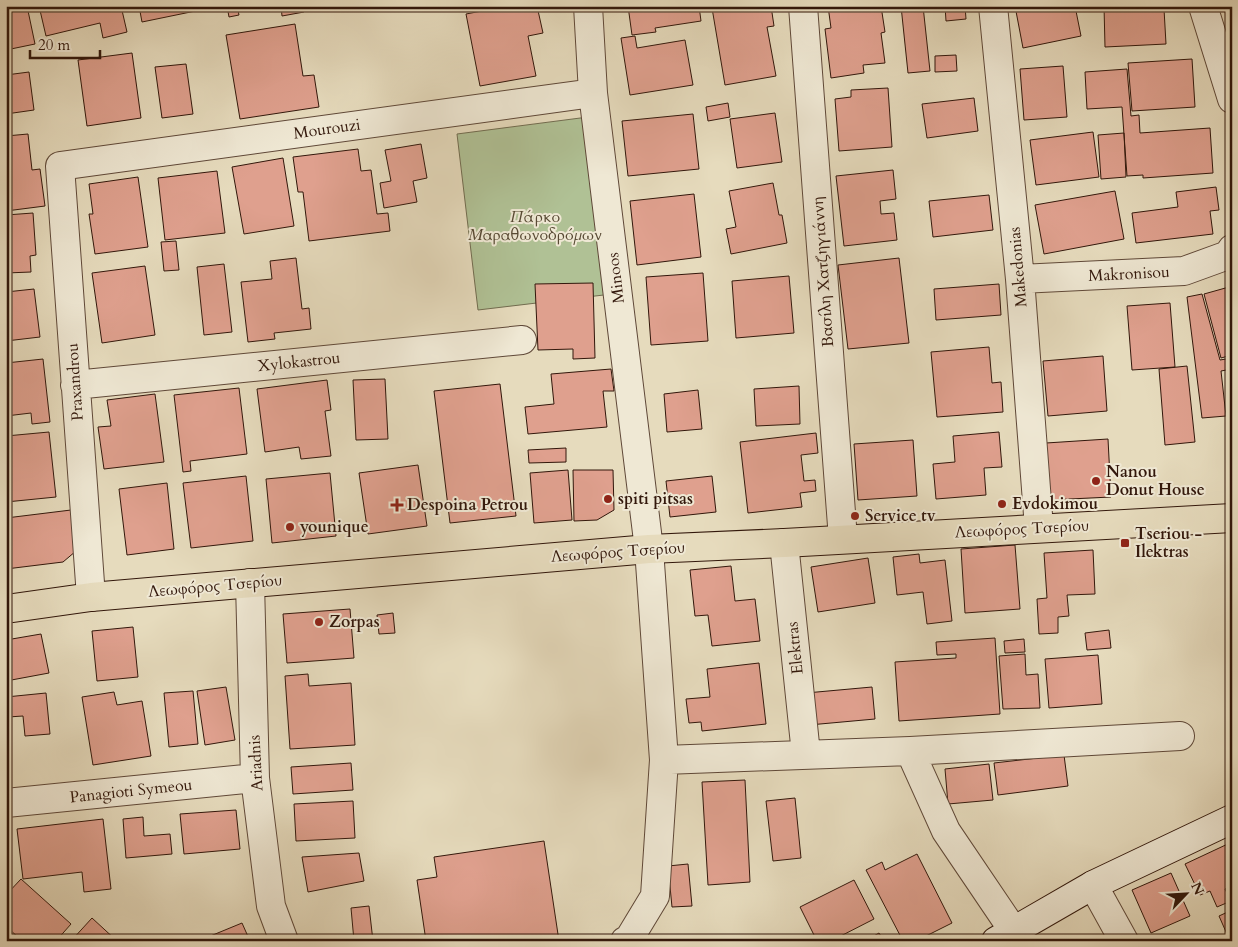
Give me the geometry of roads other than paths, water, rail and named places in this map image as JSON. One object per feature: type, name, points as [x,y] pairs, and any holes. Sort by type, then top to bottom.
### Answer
[{"type":"main road","name":"Λεωφόρος Τσερίου","points":[[6,609],[91,597],[649,549],[1232,518]]},
{"type":"street","name":"Minoos","points":[[588,6],[593,93],[649,549],[664,760],[655,896],[629,938],[624,941]]},
{"type":"street","name":"Βασίλη Χατζηγιάννη","points":[[803,6],[843,538]]},
{"type":"street","name":"Makedonias","points":[[993,6],[1020,279],[1039,528]]},
{"type":"street","points":[[1203,6],[1232,99]]},
{"type":"street","name":"Mourouzi","points":[[60,166],[593,93]]},
{"type":"street","name":"Praxandrou","points":[[60,166],[91,597]]},
{"type":"street","name":"Makronisou","points":[[1020,279],[1184,271],[1228,255],[1232,249]]},
{"type":"street","name":"Xylokastrou","points":[[75,385],[522,340]]},
{"type":"street","name":"Elektras","points":[[784,543],[806,754]]},
{"type":"street","name":"Ariadnis","points":[[250,583],[255,778],[271,906],[284,941]]},
{"type":"street","points":[[664,760],[910,751],[1180,736]]},
{"type":"street","points":[[910,751],[946,831],[1005,935],[1092,885],[1232,819]]},
{"type":"street","name":"Panagioti Symeou","points":[[6,803],[255,778]]},
{"type":"street","points":[[1092,885],[1124,941]]},
{"type":"place","name":"Nanou Donut House","points":[[1096,481]]},
{"type":"place","name":"spiti pitsas","points":[[608,499]]},
{"type":"place","name":"Evdokimou","points":[[1002,504]]},
{"type":"place","name":"Despoina Petrou","points":[[397,505]]},
{"type":"place","name":"Service tv","points":[[855,516]]},
{"type":"place","name":"younique","points":[[290,527]]},
{"type":"place","name":"Tseriou - Ilektras","points":[[1125,543]]},
{"type":"place","name":"Zorpas","points":[[319,622]]},
{"type":"park label","name":"Πάρκο Μαραθωνοδρόμων","points":[[535,226]]}]
